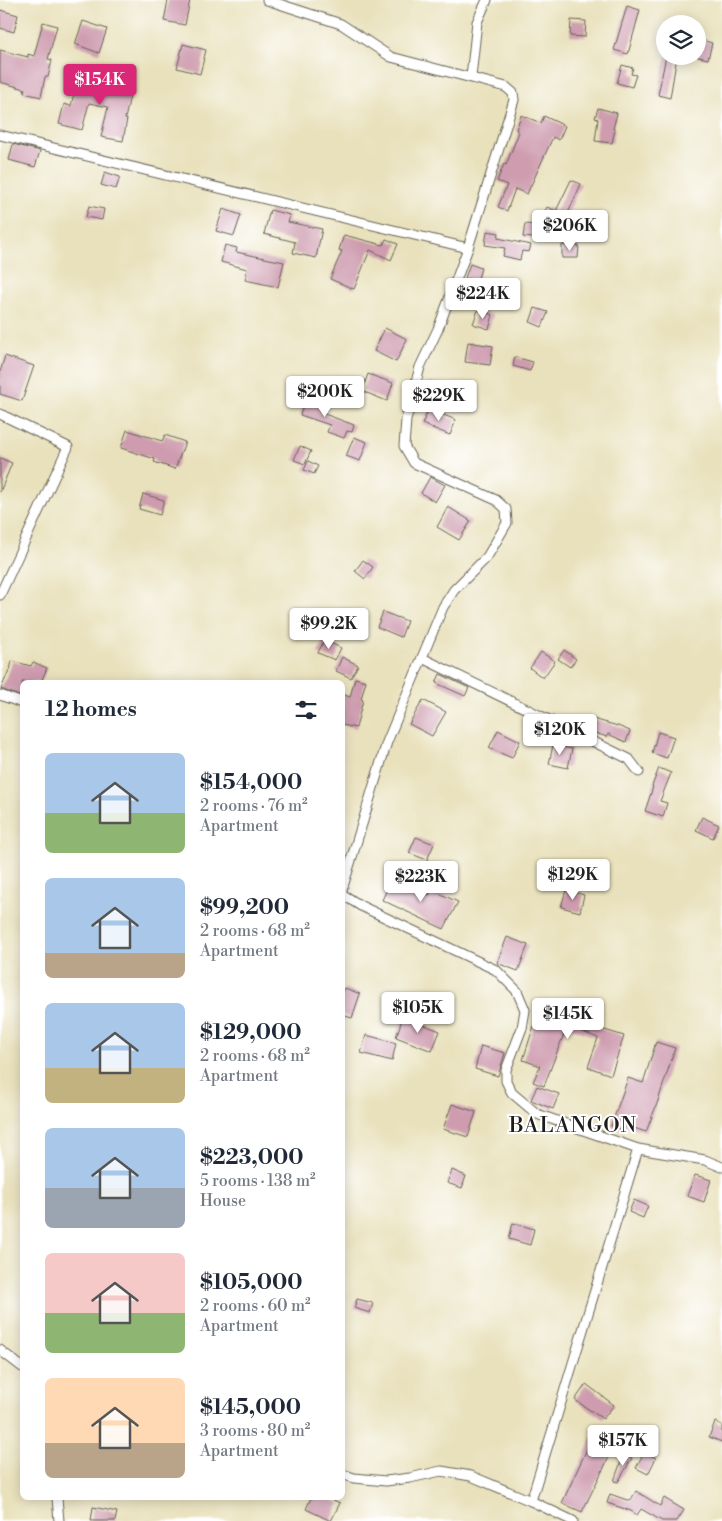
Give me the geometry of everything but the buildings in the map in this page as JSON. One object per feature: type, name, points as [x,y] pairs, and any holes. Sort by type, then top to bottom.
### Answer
[{"type":"street","points":[[268,0],[341,24],[391,57],[506,87],[514,96],[468,248],[438,329],[420,367],[406,420],[404,446],[414,463],[496,500],[506,510],[507,523],[487,557],[454,590],[443,607],[387,742],[345,880]]},
{"type":"street","points":[[471,77],[477,22],[487,0]]},
{"type":"street","points":[[0,134],[468,248]]},
{"type":"street","points":[[0,414],[68,447],[0,595]]},
{"type":"street","points":[[422,658],[629,759],[639,772]]},
{"type":"street","points":[[0,695],[20,702]]},
{"type":"street","points":[[345,896],[361,906],[496,970],[517,991],[524,1010],[522,1028],[506,1070],[506,1081],[512,1093],[537,1114],[638,1149],[706,1160],[722,1167]]},
{"type":"street","points":[[531,1501],[638,1149]]},
{"type":"street","points":[[0,1350],[20,1365]]},
{"type":"street","points":[[345,1475],[354,1478],[386,1481],[441,1471],[472,1476],[573,1521]]},
{"type":"street","points":[[57,1500],[59,1521]]},
{"type":"district","name":"BALANGON","points":[[573,1126]]}]
